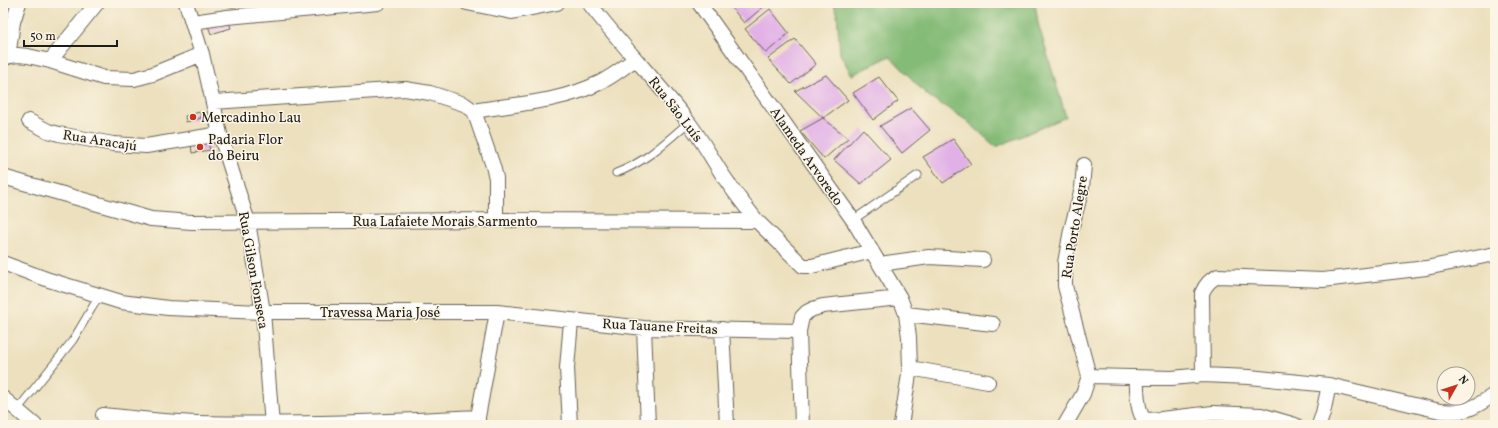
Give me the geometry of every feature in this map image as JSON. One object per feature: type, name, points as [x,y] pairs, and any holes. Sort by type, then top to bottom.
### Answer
[{"type":"street","points":[[19,3],[13,22],[6,57],[28,56],[50,61],[104,78],[134,79],[153,74],[202,54]]},
{"type":"street","points":[[50,61],[97,3]]},
{"type":"street","name":"Rua Gilson Fonseca","points":[[186,3],[202,54],[220,134],[248,222],[263,312],[272,424]]},
{"type":"street","points":[[193,22],[227,17],[378,3]]},
{"type":"street","points":[[467,3],[512,12],[557,3]]},
{"type":"street","name":"Rua São Luís","points":[[590,3],[612,33],[669,97],[689,122],[725,178],[757,220]]},
{"type":"street","name":"Alameda Arvoredo","points":[[699,3],[853,220],[900,298],[906,314],[909,337],[910,368],[901,425]]},
{"type":"street","points":[[474,111],[560,97],[587,89],[609,78],[635,59]]},
{"type":"street","points":[[214,102],[406,89],[430,93],[464,104],[474,111],[493,166],[496,178],[496,220]]},
{"type":"street","name":"Rua Aracajú","points":[[29,121],[48,131],[59,134],[132,146],[157,146],[220,134]]},
{"type":"street","name":"Rua Porto Alegre","points":[[1084,165],[1082,188],[1071,230],[1065,264],[1065,286],[1089,376]]},
{"type":"street","name":"Rua Lafaiete Morais Sarmento","points":[[3,177],[151,219],[192,222],[757,220]]},
{"type":"street","points":[[757,220],[803,266],[812,266],[872,251]]},
{"type":"street","points":[[1203,375],[1202,293],[1210,280],[1218,276],[1324,280],[1426,268],[1495,254]]},
{"type":"street","points":[[880,264],[929,257],[983,260]]},
{"type":"street","name":"Travessa Maria José","points":[[3,263],[99,296],[121,302],[168,308],[263,312],[497,312]]},
{"type":"street","points":[[802,425],[799,331],[802,317],[807,312],[823,306],[900,298]]},
{"type":"street","points":[[103,415],[195,424],[375,424],[478,421],[497,312]]},
{"type":"street","name":"Rua Tauane Freitas","points":[[497,312],[644,328],[799,331]]},
{"type":"street","points":[[906,314],[993,324]]},
{"type":"street","points":[[570,425],[567,368],[571,321]]},
{"type":"street","points":[[644,328],[648,425]]},
{"type":"street","points":[[722,329],[727,425]]},
{"type":"street","points":[[910,368],[988,382]]},
{"type":"street","points":[[1066,422],[1083,394],[1089,376],[1172,378],[1203,375],[1249,377],[1328,385],[1440,411],[1456,412],[1468,410],[1495,394]]},
{"type":"street","points":[[1136,377],[1140,414],[1143,418],[1148,420],[1213,413],[1261,415],[1295,425]]},
{"type":"street","points":[[1319,425],[1323,413],[1328,385]]},
{"type":"street","points":[[3,398],[35,425]]},
{"type":"lane","points":[[616,173],[634,166],[646,158],[689,122]]},
{"type":"lane","points":[[853,220],[918,175]]},
{"type":"lane","points":[[17,410],[73,340],[99,296]]},
{"type":"green space","points":[[833,3],[1035,3],[1038,23],[1066,117],[996,147],[966,120],[927,95],[890,56],[852,75],[840,54],[837,13]]},
{"type":"building","points":[[728,3],[768,3],[744,23]]},
{"type":"building","points":[[770,9],[789,33],[766,53],[745,29]]},
{"type":"building","points":[[227,17],[231,28],[211,34],[207,23]]},
{"type":"building","points":[[795,39],[816,64],[791,84],[768,59]]},
{"type":"building","points":[[826,75],[848,100],[823,118],[795,91]]},
{"type":"building","points":[[879,77],[898,101],[873,120],[853,93]]},
{"type":"building","points":[[911,108],[930,130],[902,153],[880,126]]},
{"type":"building","name":"Mercadinho Lau","points":[[200,112],[201,118],[186,122],[185,116]]},
{"type":"building","points":[[823,118],[848,138],[824,159],[800,131]]},
{"type":"building","points":[[863,129],[891,160],[861,184],[834,160]]},
{"type":"building","points":[[953,139],[971,164],[943,183],[923,157]]},
{"type":"building","name":"Padaria Flor do Beiru","points":[[208,142],[210,150],[192,153],[191,144]]},
{"type":"place","name":"Mercadinho Lau","points":[[193,117]]},
{"type":"place","name":"Padaria Flor do Beiru","points":[[200,147]]}]
